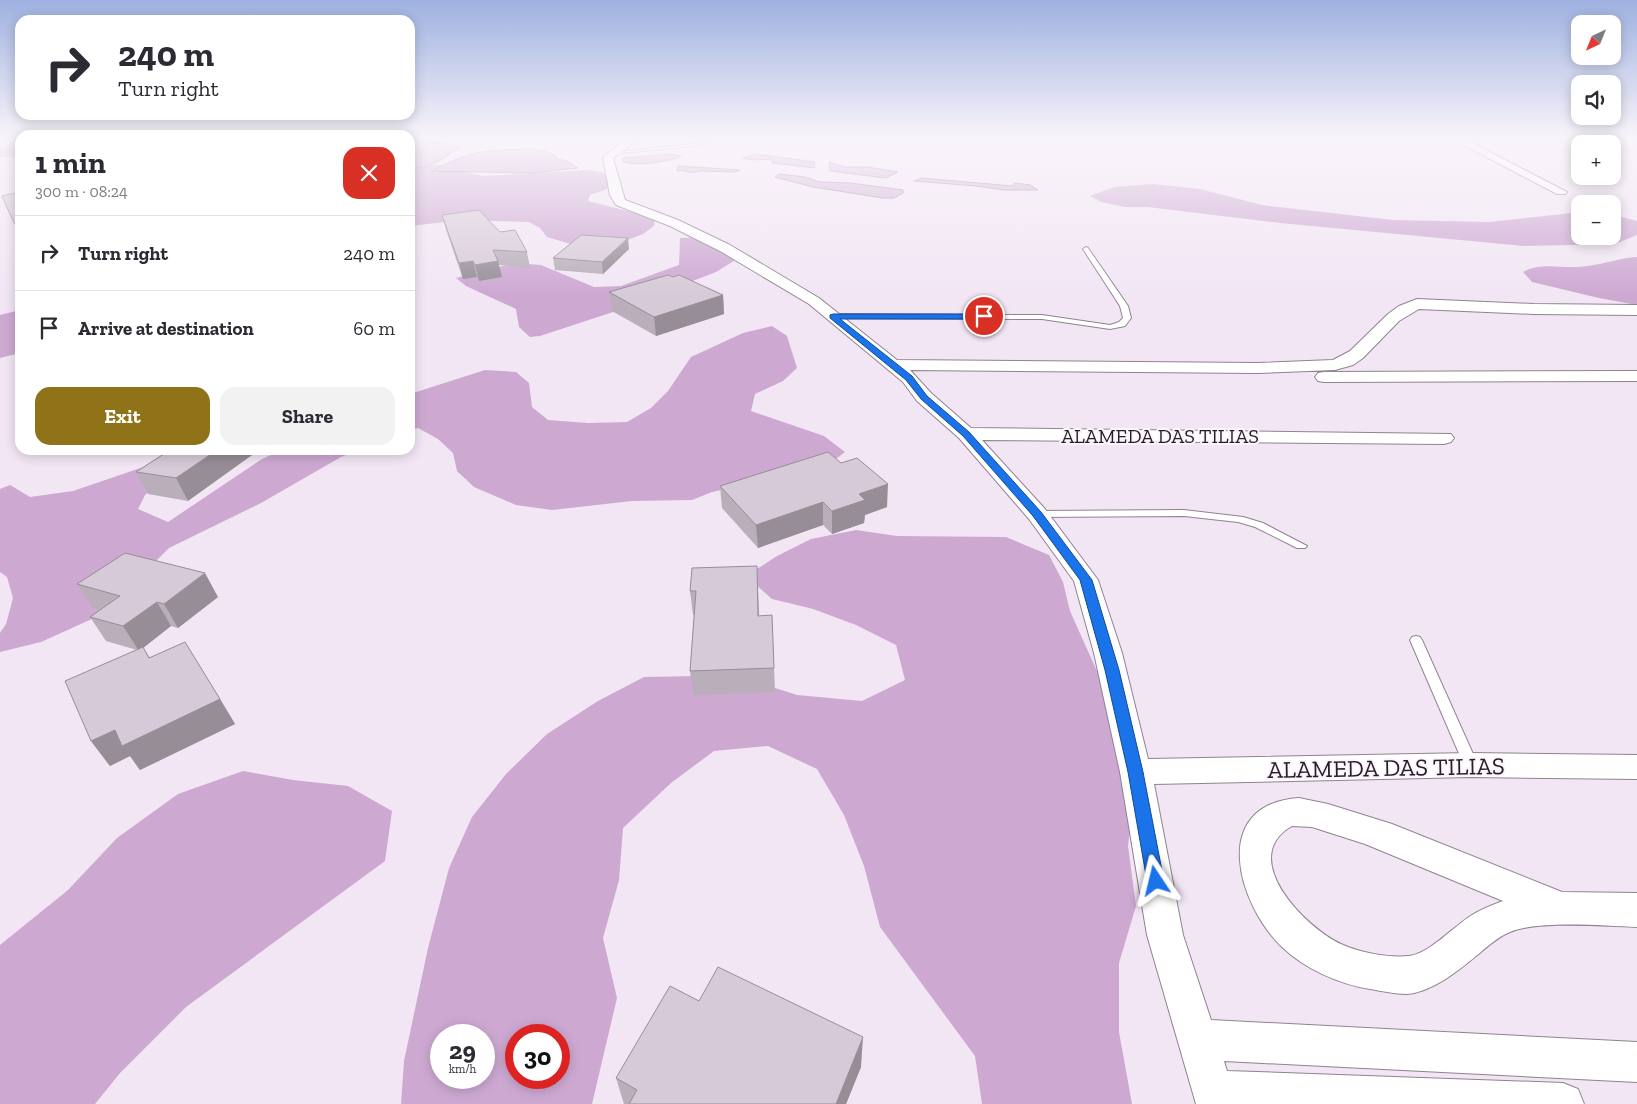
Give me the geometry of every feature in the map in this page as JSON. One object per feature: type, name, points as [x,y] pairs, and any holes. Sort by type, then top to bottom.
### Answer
[{"type":"street","points":[[615,191],[616,195],[624,204],[674,223],[725,248],[814,301],[901,371],[924,398],[966,434],[1037,514],[1086,580],[1108,654],[1136,772],[1165,935],[1215,1098],[1563,1104]]},
{"type":"street","points":[[901,371],[1335,366],[1346,363],[1357,355],[1382,326],[1407,307],[1416,304],[1533,309],[1637,310]]},
{"type":"street","points":[[901,371],[1637,376]]},
{"type":"street","name":"ALAMEDA DAS TILIAS","points":[[966,434],[1444,438]]},
{"type":"street","name":"ALAMEDA DAS TILIAS","points":[[1136,772],[1471,765],[1637,767]]},
{"type":"street","points":[[1564,910],[1403,842],[1304,812],[1282,814],[1267,825],[1257,836],[1254,846],[1259,878],[1267,900],[1282,923],[1310,948],[1330,958],[1375,972],[1412,974],[1444,960],[1490,922],[1511,914],[1564,910],[1637,910]]},
{"type":"street","points":[[1198,1038],[1637,1062]]},
{"type":"lane","points":[[833,316],[1042,317],[1110,326],[1122,324],[1127,318],[1124,306],[1086,249]]},
{"type":"lane","points":[[1037,514],[1184,514],[1239,520],[1259,525],[1300,546]]},
{"type":"lane","points":[[1416,640],[1471,765]]},
{"type":"shaded area","points":[[415,191],[603,191],[590,195],[588,201],[655,218],[654,226],[643,234],[625,241],[581,247],[547,237],[540,228],[529,222],[462,220],[415,225]]},
{"type":"shaded area","points":[[835,191],[903,191],[903,193],[894,198]]},
{"type":"shaded area","points":[[1105,191],[1206,191],[1262,205],[1393,220],[1489,222],[1571,213],[1571,245],[1524,246],[1280,223],[1148,207],[1125,207],[1101,202],[1090,196]]},
{"type":"shaded area","points":[[1621,217],[1637,221],[1637,235],[1621,242]]},
{"type":"shaded area","points":[[704,237],[733,251],[734,261],[716,272],[613,312],[540,336],[530,337],[519,327],[516,309],[466,286],[456,278],[515,263],[541,265],[594,287],[621,286],[679,265],[680,238]]},
{"type":"shaded area","points":[[1637,257],[1637,305],[1532,282],[1523,272],[1538,267],[1579,267]]},
{"type":"shaded area","points":[[15,311],[15,354],[0,358],[0,315]]},
{"type":"shaded area","points":[[772,326],[787,336],[797,368],[783,381],[755,394],[751,411],[824,436],[845,452],[824,468],[712,492],[692,500],[632,501],[552,510],[516,505],[474,487],[457,471],[453,453],[438,439],[418,428],[415,429],[415,392],[485,370],[516,372],[529,383],[532,407],[548,420],[588,423],[627,422],[651,408],[668,391],[691,357],[743,333]]},
{"type":"shaded area","points":[[271,455],[346,455],[261,503],[169,548],[103,614],[41,642],[0,652],[0,633],[6,624],[13,598],[7,577],[0,572],[0,489],[10,485],[30,497],[73,491],[158,462],[169,473],[145,495],[138,509],[168,522],[262,459]]},
{"type":"shaded area","points":[[856,530],[897,536],[1006,537],[1049,555],[1063,582],[1070,611],[1118,718],[1133,801],[1128,846],[1136,906],[1119,963],[1119,1032],[1132,1104],[982,1104],[975,1056],[880,927],[864,866],[844,815],[817,769],[768,746],[714,751],[671,783],[623,828],[619,880],[603,938],[617,998],[592,1104],[401,1104],[404,1061],[428,948],[449,868],[472,817],[506,774],[547,734],[598,701],[644,677],[698,676],[747,679],[797,695],[862,701],[905,680],[896,645],[856,625],[813,609],[772,599],[746,576],[777,556],[811,539]]},
{"type":"shaded area","points":[[243,771],[293,780],[348,786],[392,811],[385,861],[186,1007],[120,1073],[95,1104],[0,1104],[0,945],[68,890],[117,838],[178,794]]},
{"type":"building","points":[[15,193],[15,223],[14,223],[2,196]]},
{"type":"building","points":[[479,210],[500,232],[515,230],[527,252],[493,250],[498,261],[475,265],[473,261],[459,263],[442,215]]},
{"type":"building","points":[[581,235],[628,238],[602,262],[553,258]]},
{"type":"building","points":[[668,275],[673,277],[679,275],[723,295],[654,317],[609,292]]},
{"type":"building","points":[[828,452],[841,463],[857,458],[888,484],[859,494],[865,500],[832,511],[823,502],[756,525],[720,486]]},
{"type":"building","points":[[162,455],[210,455],[176,478],[136,472]]},
{"type":"building","points":[[125,553],[205,573],[164,604],[157,602],[123,626],[90,617],[120,596],[77,584]]},
{"type":"building","points":[[757,566],[758,616],[772,615],[774,668],[690,671],[696,591],[690,591],[692,568]]},
{"type":"building","points":[[185,642],[220,699],[122,746],[115,730],[91,741],[65,681],[143,647],[149,658]]},
{"type":"building","points":[[718,967],[863,1037],[836,1104],[629,1104],[637,1090],[616,1078],[670,986],[699,1001]]},
{"type":"route","points":[[984,316],[833,316],[909,378],[924,398],[966,434],[1037,514],[1086,580],[1108,654],[1136,772],[1156,881]]}]
